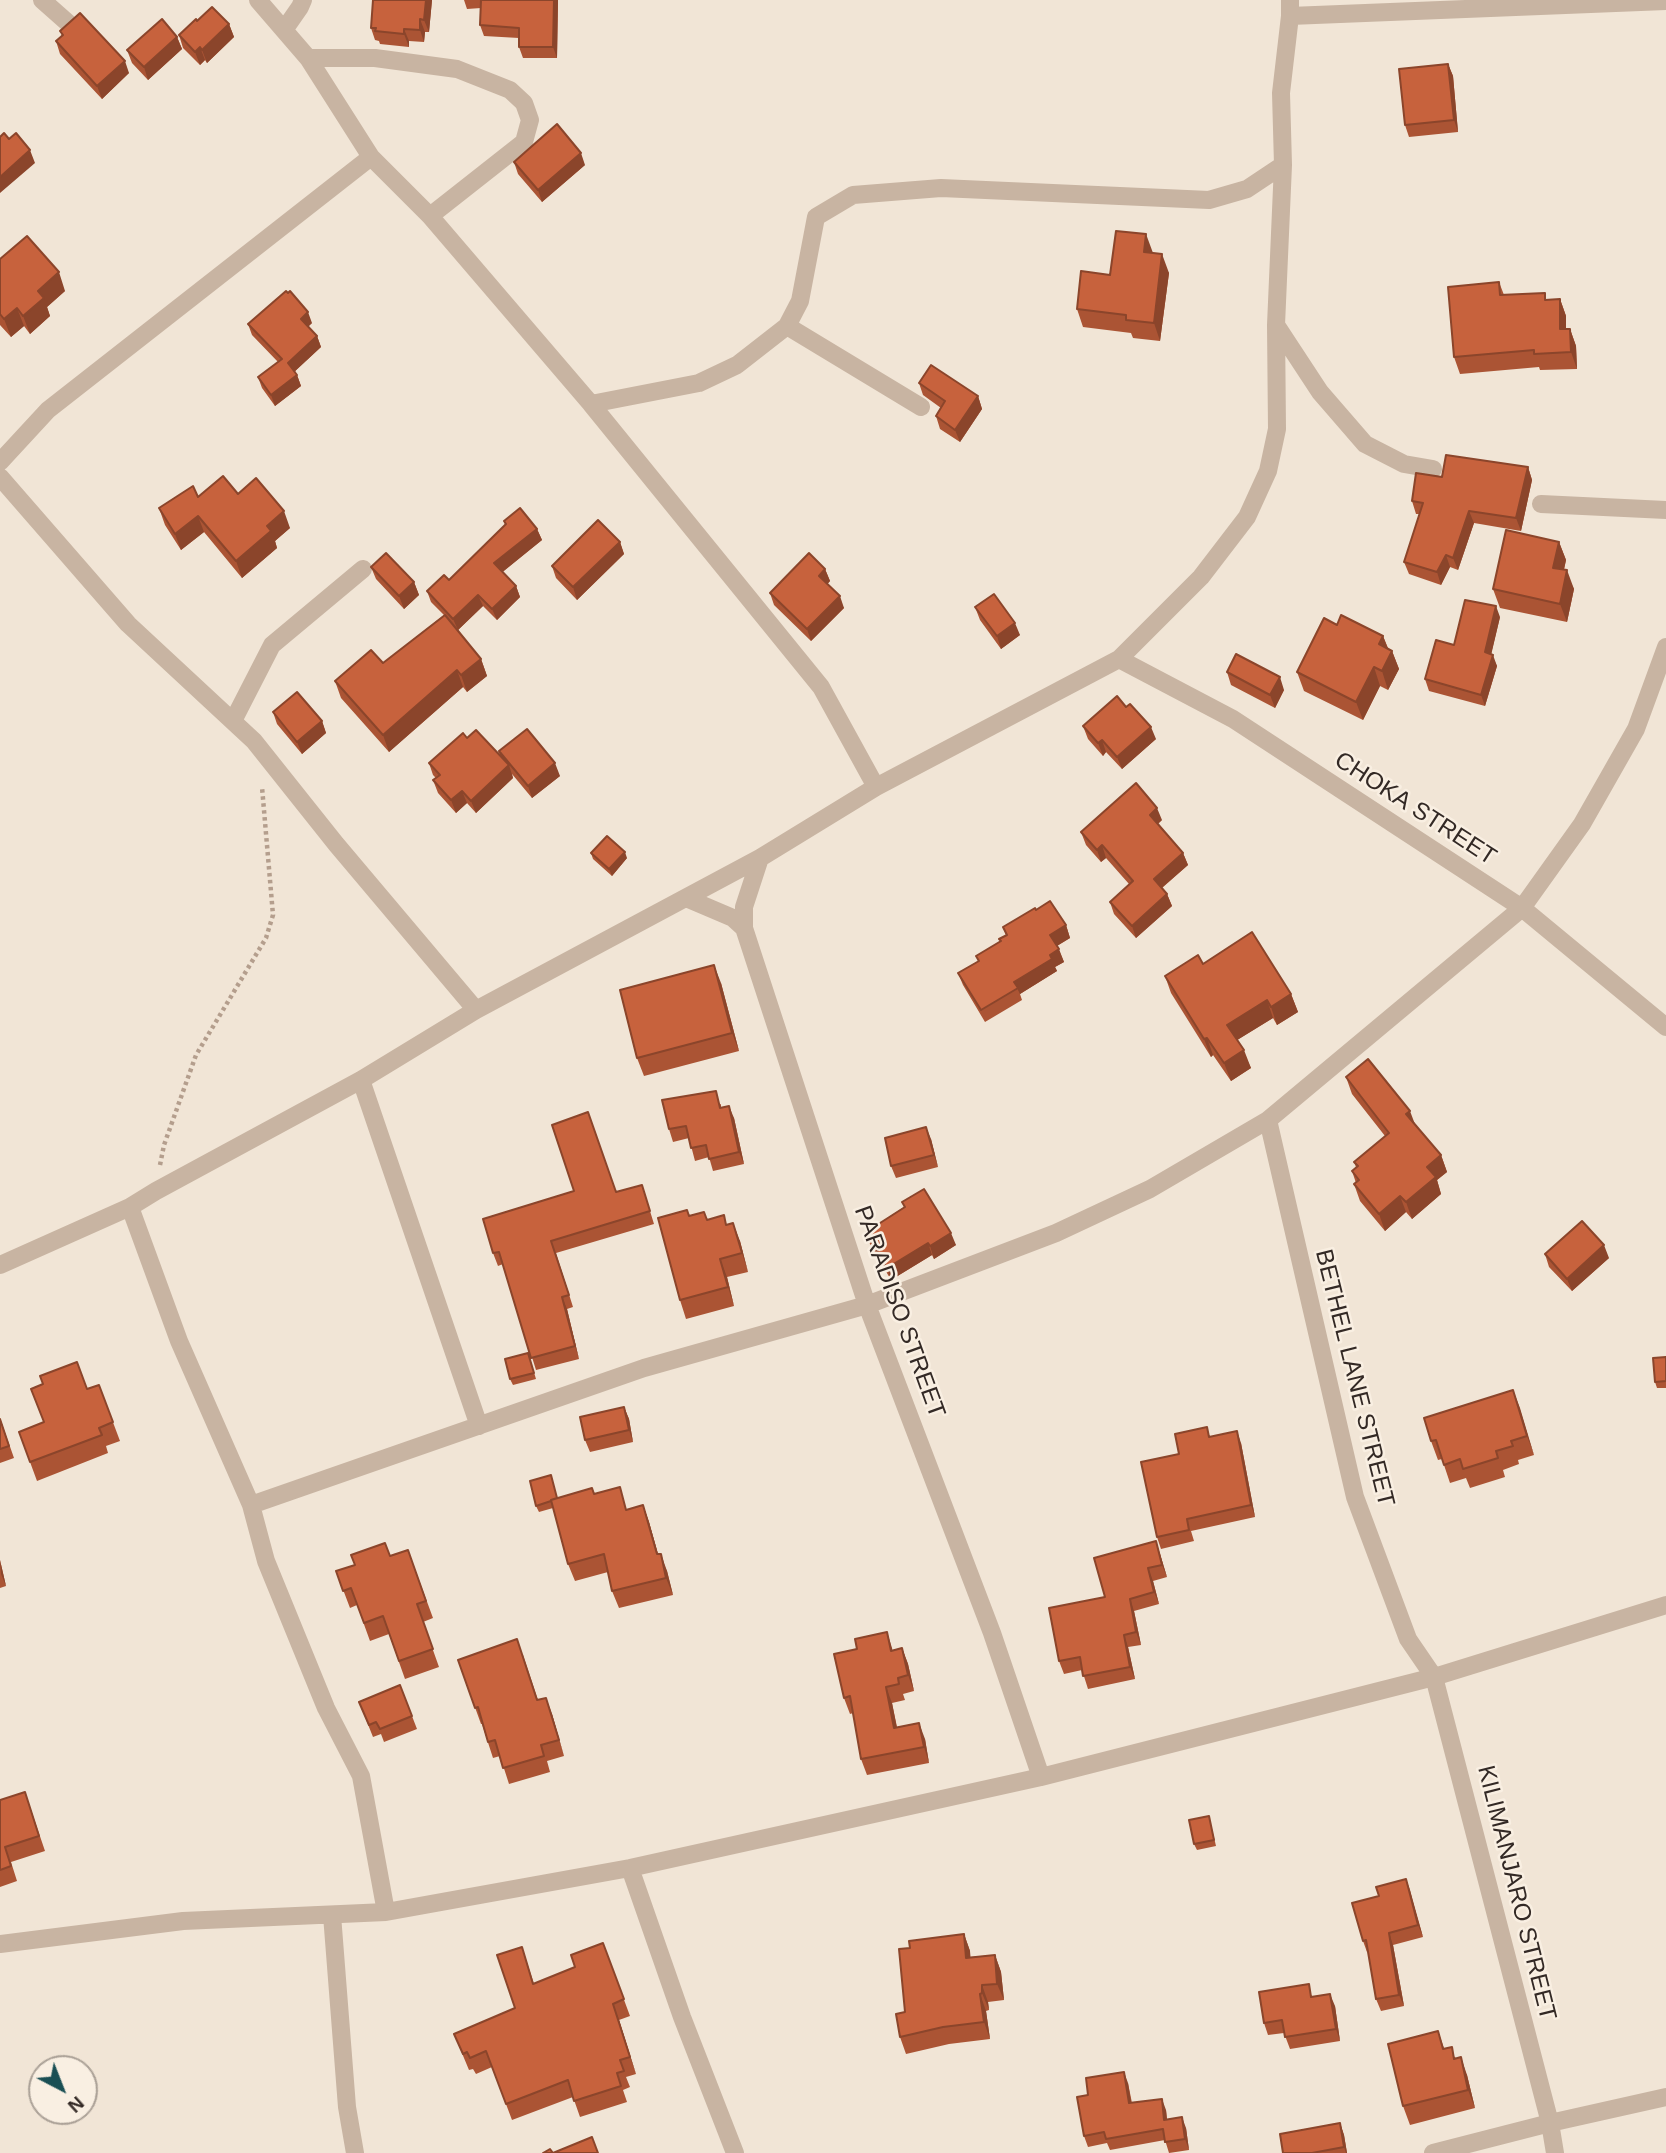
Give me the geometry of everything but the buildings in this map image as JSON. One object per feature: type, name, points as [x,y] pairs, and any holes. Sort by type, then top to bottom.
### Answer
[{"type":"street","points":[[42,0],[68,23]]},
{"type":"street","points":[[257,0],[308,58],[371,157],[430,216],[591,404],[821,687],[876,788]]},
{"type":"street","points":[[284,30],[303,0]]},
{"type":"street","points":[[0,1265],[130,1207],[361,1080],[476,1010],[760,858],[876,788],[1119,659],[1201,577],[1247,517],[1268,471],[1277,429],[1276,325],[1283,165],[1281,93],[1290,8],[1666,1]]},
{"type":"street","points":[[308,58],[374,58],[457,69],[510,90],[524,103],[530,120],[524,142],[430,216]]},
{"type":"street","points":[[0,462],[48,410],[371,157]]},
{"type":"street","points":[[591,404],[699,383],[737,365],[787,326],[800,301],[816,216],[853,195],[941,188],[1209,200],[1247,189],[1283,165]]},
{"type":"street","points":[[1276,325],[1320,392],[1365,444],[1404,464],[1433,469]]},
{"type":"street","points":[[787,326],[921,407]]},
{"type":"street","points":[[0,477],[128,624],[254,741],[335,844],[476,1010]]},
{"type":"street","points":[[1541,504],[1666,510]]},
{"type":"street","points":[[233,721],[272,645],[363,569]]},
{"type":"street","points":[[251,1505],[644,1368],[867,1305],[1091,1217],[1150,1189],[1268,1120],[1522,908],[1582,824],[1636,729],[1666,647]]},
{"type":"street","name":"CHOKA STREET","points":[[1119,659],[1233,719],[1522,908],[1666,1027]]},
{"type":"street","name":"PARADISO STREET","points":[[760,858],[744,907],[744,928],[867,1305],[992,1633],[1041,1777]]},
{"type":"street","points":[[686,898],[733,918],[744,928]]},
{"type":"street","points":[[361,1080],[479,1426]]},
{"type":"street","name":"BETHEL LANE STREET","points":[[1268,1120],[1355,1497],[1408,1639],[1434,1677]]},
{"type":"street","points":[[130,1207],[179,1341],[251,1505],[266,1561],[326,1708],[361,1776],[386,1912]]},
{"type":"street","points":[[0,1944],[183,1921],[386,1912],[630,1868],[1041,1777],[1434,1677],[1666,1605]]},
{"type":"street","name":"KILIMANJARO STREET","points":[[1434,1677],[1550,2123],[1555,2153]]},
{"type":"street","points":[[630,1868],[682,2017],[735,2153]]},
{"type":"street","points":[[332,1915],[347,2107],[355,2153]]},
{"type":"street","points":[[1433,2153],[1666,2097]]},
{"type":"path","points":[[156,1191],[164,1145],[196,1055],[266,938],[273,915],[261,778]]}]
